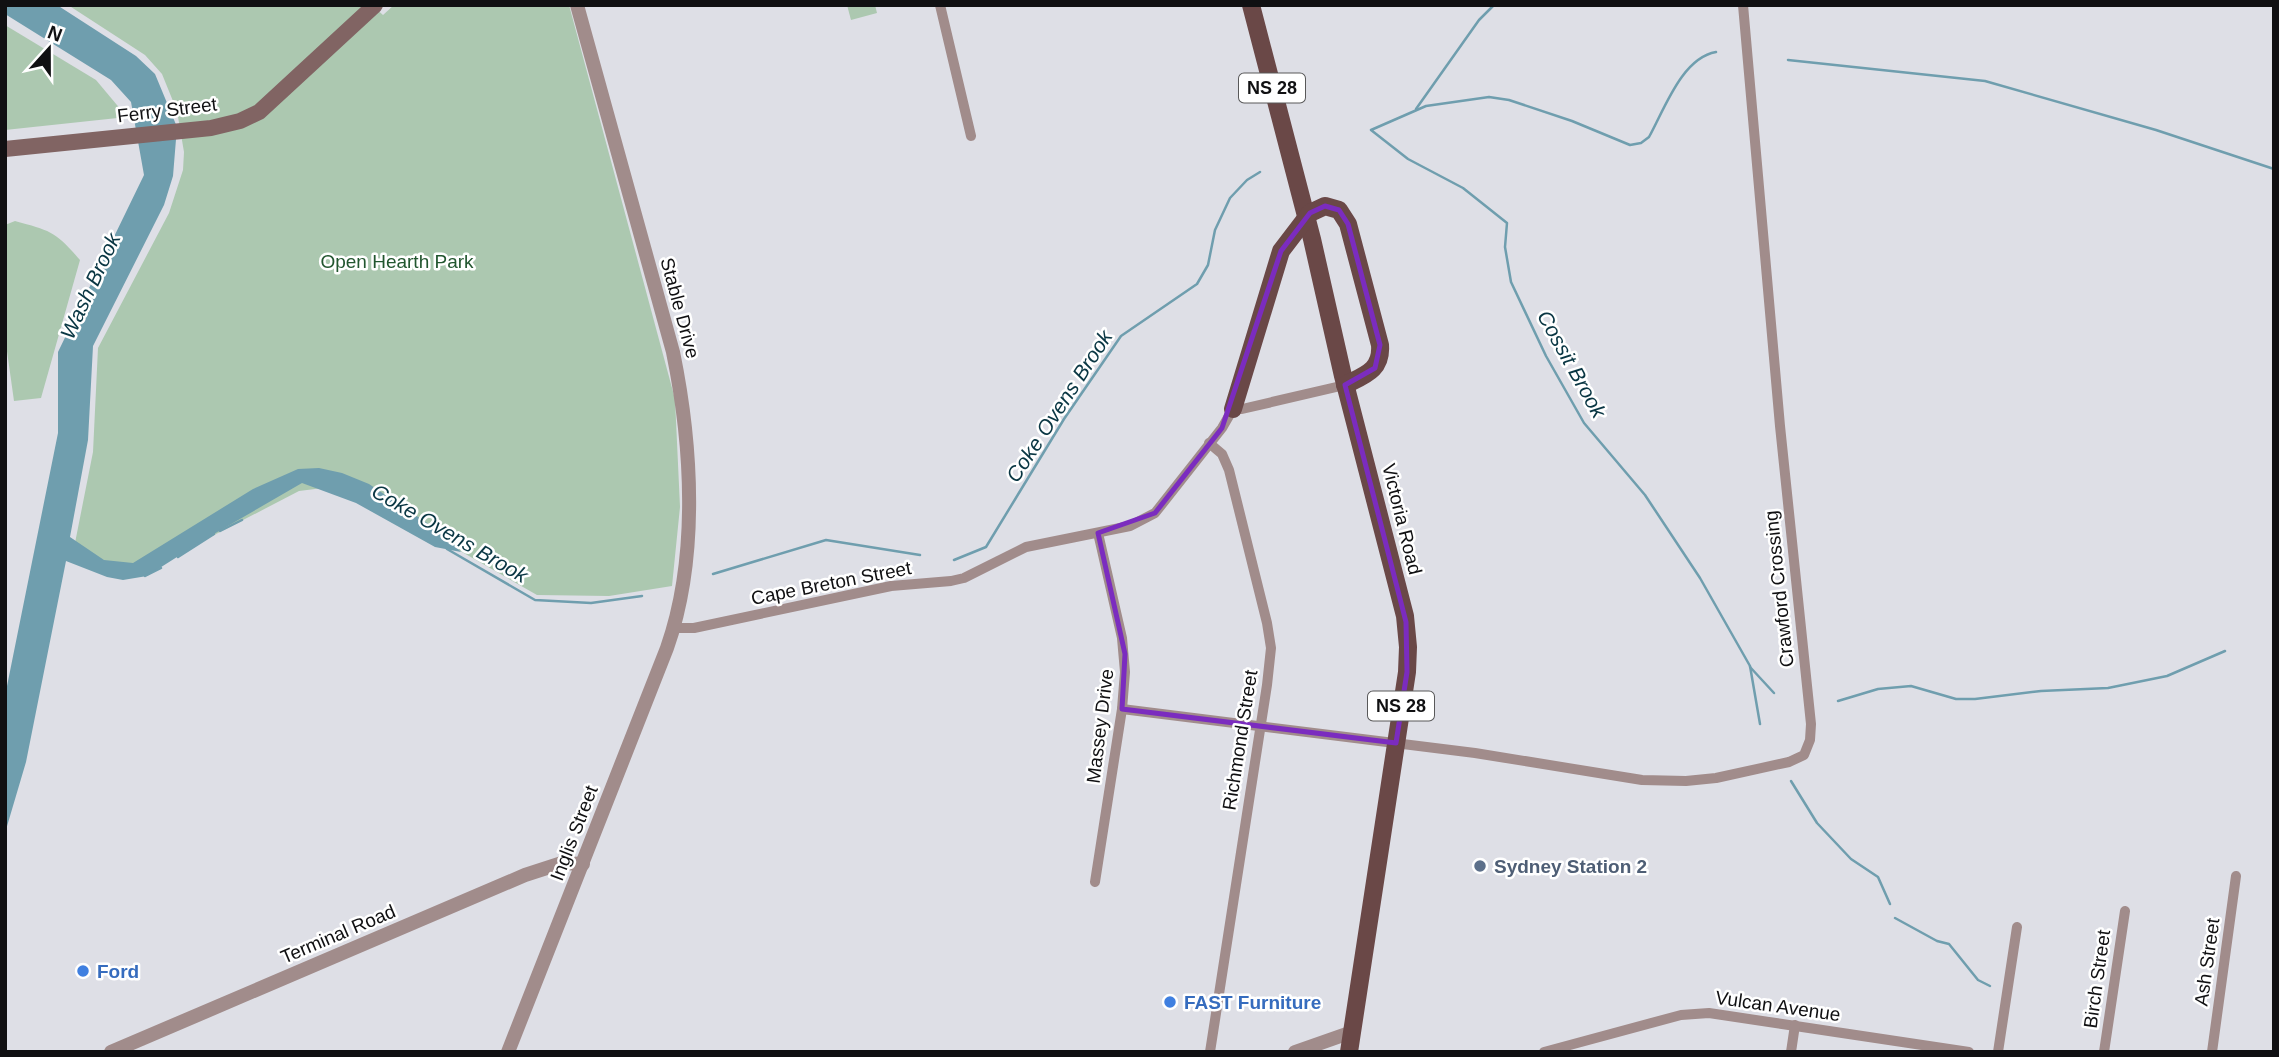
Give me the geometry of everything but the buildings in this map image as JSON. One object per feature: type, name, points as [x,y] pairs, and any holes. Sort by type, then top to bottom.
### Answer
[{"type":"main road","name":"Ferry Street","points":[[5,149],[183,131],[240,121],[259,111],[375,5]]},
{"type":"main road","name":"Victoria Road","points":[[1251,5],[1312,239],[1406,622],[1407,672],[1349,1052]]},
{"type":"main road","points":[[1233,409],[1281,251],[1310,213],[1325,206],[1339,210],[1348,224],[1380,345],[1379,360],[1375,368],[1346,384]]},
{"type":"street","name":"Stable Drive","points":[[577,5],[673,352],[683,398],[688,447],[688,508],[681,600],[674,628]]},
{"type":"street","points":[[940,5],[971,136]]},
{"type":"street","name":"Crawford Crossing","points":[[1396,743],[1642,780],[1686,781],[1716,778],[1789,762],[1804,755],[1810,740],[1811,724],[1781,438],[1743,5]]},
{"type":"street","points":[[1233,409],[1346,384]]},
{"type":"street","name":"Cape Breton Street","points":[[674,628],[694,628],[891,586],[951,581],[964,578],[1026,547],[1130,526],[1154,513],[1222,428],[1233,409]]},
{"type":"street","name":"Richmond Street","points":[[1209,443],[1222,454],[1227,463],[1267,623],[1270,661],[1210,1052]]},
{"type":"street","name":"Massey Drive","points":[[1095,882],[1122,709],[1125,654],[1098,533]]},
{"type":"street","name":"Inglis Street","points":[[508,1052],[674,628]]},
{"type":"street","points":[[1122,709],[1396,743]]},
{"type":"street","name":"Terminal Road","points":[[111,1052],[524,875],[562,863],[583,864]]},
{"type":"street","name":"Ash Street","points":[[2212,1052],[2236,876]]},
{"type":"street","name":"Birch Street","points":[[2104,1052],[2125,911]]},
{"type":"street","points":[[1998,1052],[2017,927]]},
{"type":"street","name":"Vulcan Avenue","points":[[1544,1052],[1563,1050],[1695,1013],[1717,1013],[1795,1025],[1892,1046],[1969,1052]]},
{"type":"street","points":[[1791,1052],[1795,1025]]},
{"type":"street","points":[[1295,1052],[1352,1032]]},
{"type":"highlighted area","points":[[1325,206],[1339,210],[1348,224],[1380,345],[1375,368],[1345,385],[1406,622],[1407,672],[1396,743],[1122,709],[1125,654],[1098,533],[1155,513],[1222,428],[1281,251],[1310,213]]},
{"type":"green space","name":"Open Hearth Park","points":[[68,5],[372,5],[383,15],[394,5],[569,5],[675,399],[680,507],[672,586],[609,596],[537,595],[359,493],[339,486],[299,491],[147,570],[107,565],[75,543],[93,452],[98,348],[169,213],[183,170],[184,152],[177,111],[162,74],[145,55]]},
{"type":"green space","points":[[847,5],[875,5],[877,13],[851,20]]},
{"type":"green space","points":[[5,25],[96,80],[127,117],[5,130]]},
{"type":"green space","points":[[15,221],[52,233],[80,260],[41,398],[14,401],[5,337],[5,225]]},
{"type":"water","name":"Wash Brook","points":[[5,5],[57,5],[136,56],[155,74],[177,127],[173,176],[164,205],[93,346],[88,440],[70,537],[104,560],[133,563],[253,489],[298,469],[319,468],[342,473],[369,484],[445,535],[461,552],[435,547],[356,503],[302,483],[147,576],[123,580],[107,577],[66,561],[26,762],[5,833],[5,696],[58,433],[58,352],[144,175],[131,102],[111,80],[5,14]]},
{"type":"waterway","points":[[1416,109],[1479,20],[1494,5]]},
{"type":"waterway","name":"Cossit Brook","points":[[1716,52],[1704,56],[1684,74],[1649,137],[1641,143],[1630,145],[1572,121],[1509,100],[1489,97],[1426,106],[1371,130],[1408,159],[1463,188],[1507,223],[1505,247],[1511,282],[1546,356],[1584,423],[1645,495],[1700,578],[1750,666],[1760,724]]},
{"type":"waterway","points":[[1788,60],[1985,81],[2156,130],[2274,169]]},
{"type":"waterway","name":"Coke Ovens Brook","points":[[954,560],[986,547],[1064,419],[1121,336],[1197,284],[1208,265],[1215,230],[1230,198],[1247,180],[1260,172]]},
{"type":"waterway","name":"Coke Ovens Brook","points":[[220,531],[242,520]]},
{"type":"waterway","name":"Coke Ovens Brook","points":[[178,557],[214,534]]},
{"type":"waterway","name":"Coke Ovens Brook","points":[[713,574],[826,540],[920,555]]},
{"type":"waterway","name":"Coke Ovens Brook","points":[[447,549],[535,600],[591,603],[642,596]]},
{"type":"waterway","name":"Coke Ovens Brook","points":[[145,576],[161,568]]},
{"type":"waterway","points":[[1838,701],[1878,689],[1911,686],[1956,699],[2108,688],[2167,676],[2225,651]]},
{"type":"waterway","points":[[1750,667],[1774,693]]},
{"type":"waterway","name":"Cossit Brook","points":[[1791,781],[1817,823],[1851,859],[1878,877],[1890,904]]},
{"type":"waterway","name":"Cossit Brook","points":[[1895,918],[1937,941],[1949,944],[1978,980],[1990,986]]},
{"type":"place","name":"Sydney Station 2","points":[[1480,866]]},
{"type":"place","name":"Ford","points":[[83,971]]},
{"type":"place","name":"FAST Furniture","points":[[1170,1002]]}]
